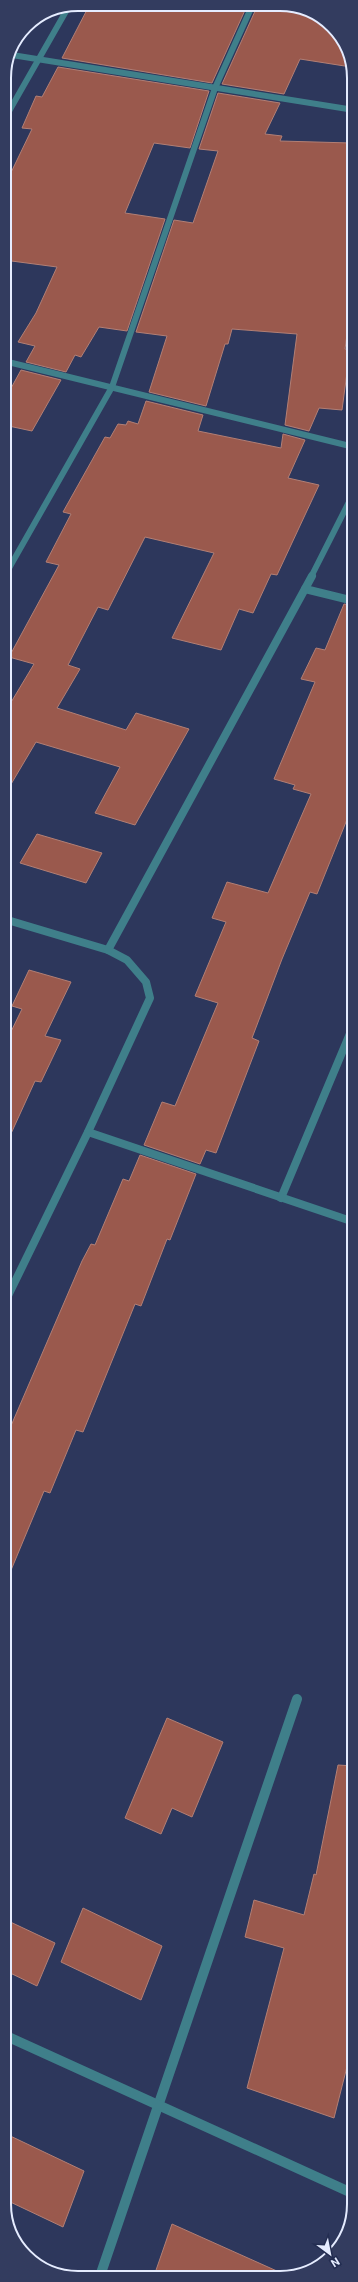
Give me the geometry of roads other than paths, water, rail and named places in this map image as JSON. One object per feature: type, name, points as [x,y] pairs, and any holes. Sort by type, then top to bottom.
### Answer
[{"type":"street","points":[[11,565],[112,387],[215,88],[250,11]]},
{"type":"street","points":[[11,108],[66,12]]},
{"type":"street","points":[[15,56],[347,109]]},
{"type":"street","points":[[11,362],[347,445]]},
{"type":"street","points":[[108,950],[305,589],[347,506]]},
{"type":"street","points":[[305,589],[347,599]]},
{"type":"street","points":[[11,921],[108,950],[127,960],[146,982],[150,998],[88,1132],[11,1290]]},
{"type":"street","points":[[281,1198],[347,1041]]},
{"type":"street","points":[[88,1132],[347,1220]]},
{"type":"street","points":[[102,2271],[297,1699]]},
{"type":"street","points":[[11,2038],[347,2191]]}]
